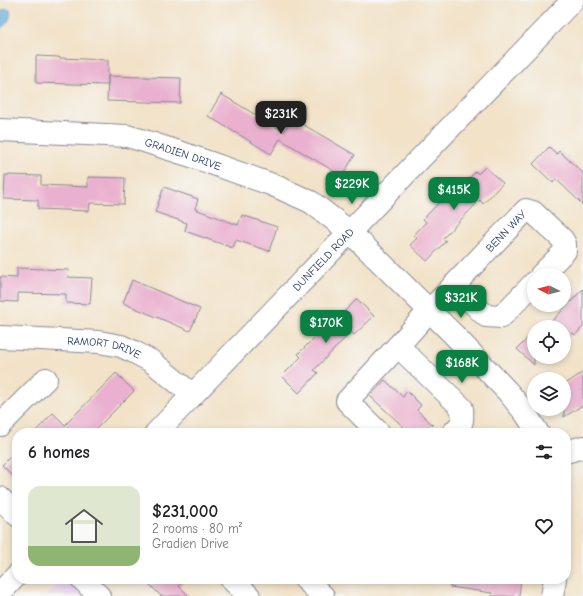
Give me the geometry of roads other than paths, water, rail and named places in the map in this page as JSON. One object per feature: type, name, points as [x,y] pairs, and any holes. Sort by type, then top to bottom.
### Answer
[{"type":"street","name":"DUNFIELD ROAD","points":[[161,428],[573,0]]},
{"type":"street","name":"GRADIEN DRIVE","points":[[0,130],[127,136],[188,155],[266,183],[311,202],[350,232],[429,311],[508,392],[526,414],[535,428]]},
{"type":"street","name":"BENN WAY","points":[[374,428],[347,401],[429,311],[526,210],[533,212],[562,239],[565,244],[565,251],[549,268]]},
{"type":"street","points":[[454,285],[486,316],[501,317],[527,290]]},
{"type":"street","name":"RAMORT DRIVE","points":[[0,337],[99,342],[121,346],[151,361],[193,395]]},
{"type":"street","points":[[398,346],[462,408],[463,418],[459,428]]},
{"type":"street","points":[[0,425],[46,378]]},
{"type":"street","points":[[571,451],[583,447]]},
{"type":"street","points":[[0,498],[12,510]]},
{"type":"street","points":[[0,593],[12,580]]},
{"type":"street","points":[[87,584],[99,596]]},
{"type":"street","points":[[236,584],[248,596]]},
{"type":"street","points":[[310,584],[323,596]]},
{"type":"street","points":[[552,596],[554,584]]},
{"type":"water","points":[[5,9],[10,10],[10,18],[5,25],[0,28],[0,12]]}]
